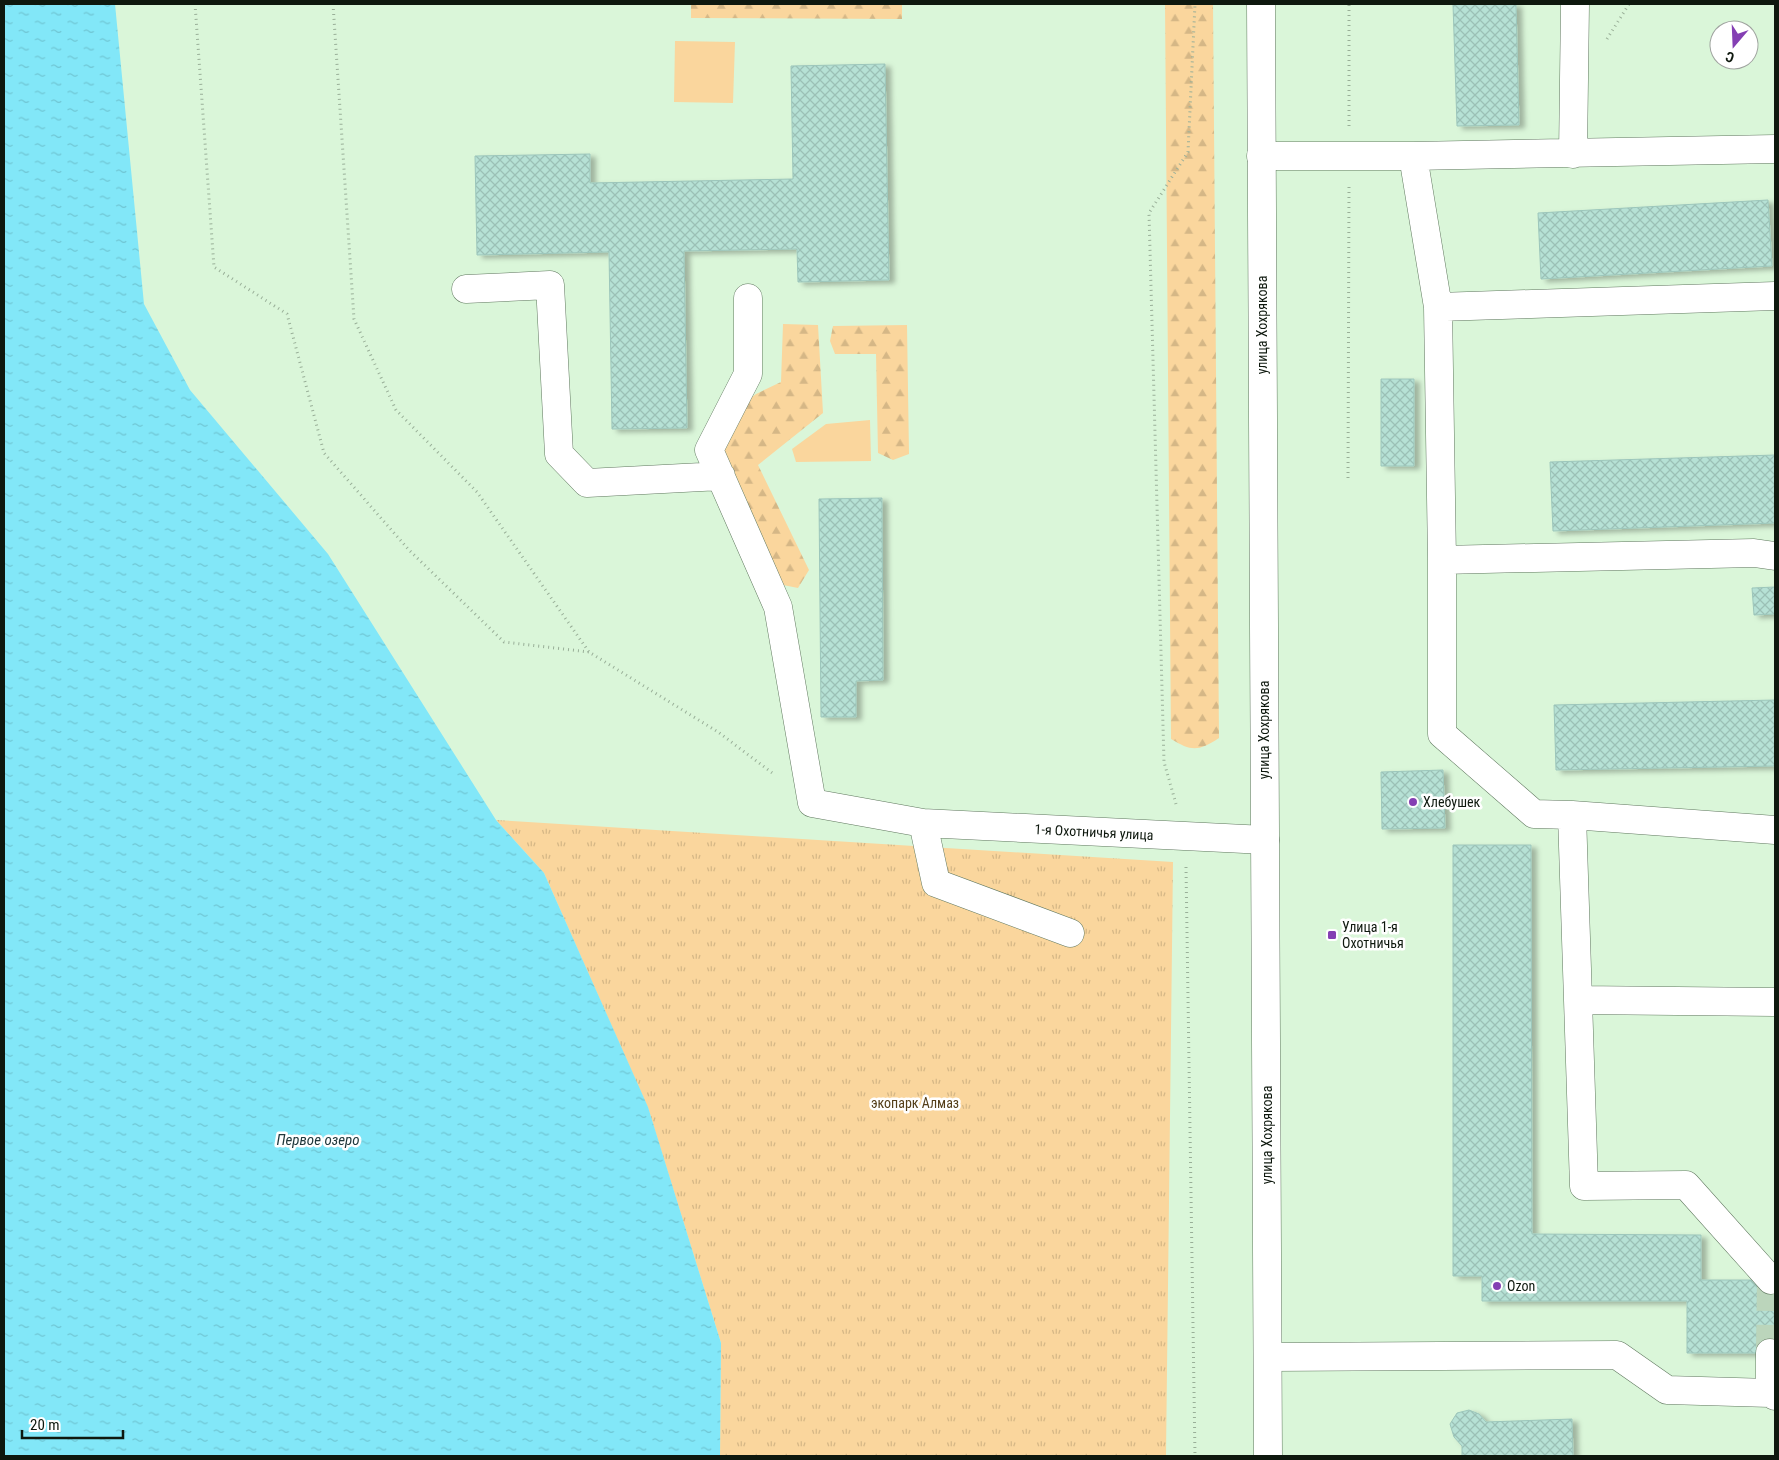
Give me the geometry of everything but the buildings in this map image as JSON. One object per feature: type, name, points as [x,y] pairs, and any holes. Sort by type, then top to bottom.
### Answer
[{"type":"main road","name":"улица Хохрякова","points":[[1261,4],[1268,1456]]},
{"type":"main road","points":[[1573,154],[1575,4]]},
{"type":"main road","points":[[1262,156],[1573,154],[1775,149]]},
{"type":"main road","points":[[1413,156],[1438,307],[1442,560],[1442,734],[1534,814],[1572,815],[1775,830]]},
{"type":"main road","points":[[466,289],[550,285],[559,454],[587,483],[721,476]]},
{"type":"main road","points":[[1438,307],[1775,296]]},
{"type":"main road","points":[[748,298],[748,374],[710,450],[778,607],[812,803]]},
{"type":"main road","points":[[1442,560],[1754,553],[1775,556]]},
{"type":"main road","name":"1-я Охотничья улица","points":[[812,803],[924,823],[1265,840]]},
{"type":"main road","points":[[1572,815],[1584,1186],[1686,1185],[1771,1280]]},
{"type":"main road","points":[[924,823],[936,882],[1070,933]]},
{"type":"main road","points":[[1578,1000],[1775,1002]]},
{"type":"main road","points":[[1268,1357],[1616,1356],[1667,1390],[1773,1395],[1770,1354]]},
{"type":"path","points":[[195,4],[214,267],[287,314],[324,453],[409,550],[504,642],[589,652]]},
{"type":"path","points":[[334,4],[354,319],[396,410],[477,492],[589,652],[718,732],[812,803]]},
{"type":"path","points":[[1195,4],[1188,152],[1150,213],[1164,762],[1186,836],[1195,1456]]},
{"type":"path","points":[[1348,478],[1349,4]]},
{"type":"green space","points":[[691,4],[902,4],[902,19],[691,18]]},
{"type":"green space","points":[[1165,4],[1213,4],[1219,738],[1200,748],[1189,748],[1171,739]]},
{"type":"green space","points":[[675,41],[735,42],[733,103],[674,102]]},
{"type":"green space","points":[[783,324],[818,325],[823,413],[758,465],[809,570],[798,588],[778,584],[720,462],[735,410],[756,394],[781,382]]},
{"type":"green space","points":[[907,325],[909,454],[893,460],[878,453],[876,354],[835,354],[830,341],[833,326]]},
{"type":"green space","points":[[870,420],[871,461],[796,462],[792,449],[826,424]]},
{"type":"green space","name":"экопарк Алмаз","points":[[496,820],[1173,862],[1166,1456],[720,1456],[721,1343],[648,1108],[544,873]]},
{"type":"water","name":"Первое озеро","points":[[4,4],[115,4],[144,304],[190,390],[328,554],[496,820],[544,873],[648,1107],[721,1343],[720,1456],[4,1456]]},
{"type":"tunnel","points":[[1770,1353],[1771,1280]]},
{"type":"place","name":"Хлебушек","points":[[1413,802]]},
{"type":"place","name":"Улица 1-я Охотничья","points":[[1332,935]]},
{"type":"place","name":"Ozon","points":[[1497,1286]]}]
